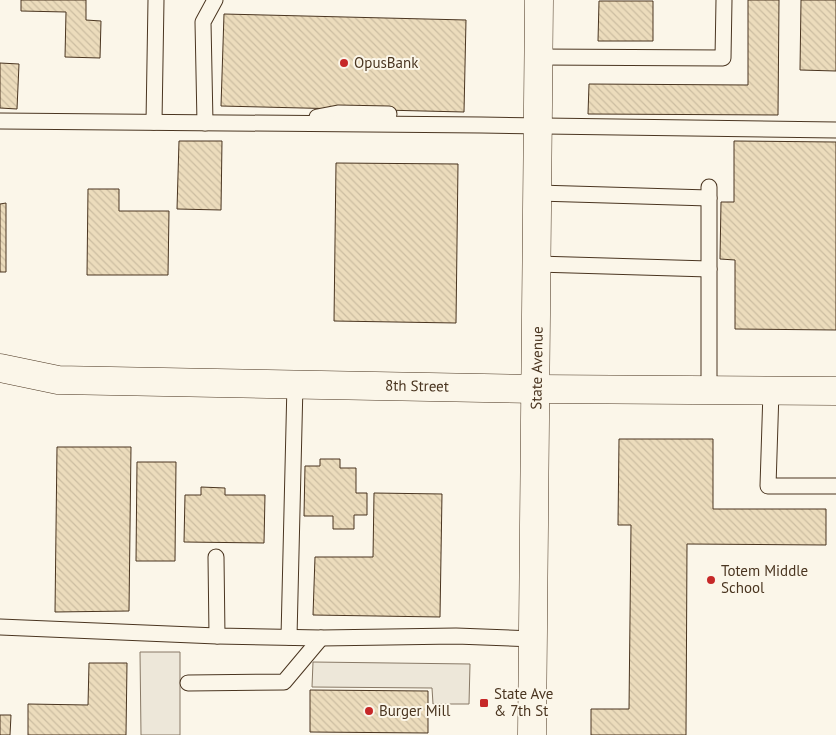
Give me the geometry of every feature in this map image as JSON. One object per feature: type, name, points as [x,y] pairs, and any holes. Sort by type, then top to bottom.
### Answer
[{"type":"street","name":"State Avenue","points":[[532,735],[539,0]]},
{"type":"street","name":"8th Street","points":[[0,368],[58,380],[836,391]]},
{"type":"lane","points":[[154,122],[156,0]]},
{"type":"lane","points":[[205,123],[204,22],[215,0]]},
{"type":"lane","points":[[538,57],[723,58],[724,0]]},
{"type":"lane","points":[[0,121],[284,123],[338,113],[448,115],[474,125],[836,130]]},
{"type":"lane","points":[[538,193],[709,193],[709,390]]},
{"type":"lane","points":[[537,264],[709,269]]},
{"type":"lane","points":[[289,637],[295,384]]},
{"type":"lane","points":[[771,391],[768,486],[836,486]]},
{"type":"lane","points":[[216,557],[217,636]]},
{"type":"lane","points":[[0,627],[217,636],[321,638],[456,636],[534,639]]},
{"type":"lane","points":[[188,683],[284,682],[321,638]]},
{"type":"shaded area","points":[[140,652],[180,652],[180,735],[141,735]]},
{"type":"shaded area","points":[[313,662],[470,664],[469,704],[433,704],[432,688],[312,687]]},
{"type":"building","points":[[21,0],[86,0],[86,20],[101,21],[100,58],[65,57],[66,12],[21,11]]},
{"type":"building","points":[[748,0],[779,0],[778,115],[588,114],[589,84],[748,85]]},
{"type":"building","points":[[801,0],[836,0],[836,71],[800,70]]},
{"type":"building","points":[[599,1],[653,1],[653,41],[598,41]]},
{"type":"building","name":"OpusBank","points":[[224,14],[466,20],[464,112],[221,106]]},
{"type":"building","points":[[0,63],[19,64],[17,109],[0,108]]},
{"type":"building","points":[[179,141],[222,141],[221,210],[177,209]]},
{"type":"building","points":[[734,141],[836,142],[836,330],[735,329],[735,260],[720,259],[721,202],[734,202]]},
{"type":"building","points":[[336,163],[458,164],[456,323],[334,321]]},
{"type":"building","points":[[88,189],[119,189],[119,211],[169,211],[168,275],[87,275]]},
{"type":"building","points":[[6,203],[6,272],[0,272],[0,204]]},
{"type":"building","points":[[619,439],[713,439],[713,509],[826,509],[826,545],[687,544],[686,735],[591,735],[591,709],[629,709],[631,525],[618,525]]},
{"type":"building","points":[[57,447],[131,447],[129,611],[55,612]]},
{"type":"building","points":[[320,459],[340,459],[340,468],[356,468],[356,493],[367,493],[367,515],[354,515],[354,529],[333,529],[333,516],[304,516],[305,466],[320,466]]},
{"type":"building","points":[[137,462],[176,462],[175,561],[136,561]]},
{"type":"building","points":[[201,487],[225,488],[225,495],[265,495],[264,543],[184,542],[185,495],[201,495]]},
{"type":"building","points":[[374,493],[442,494],[440,617],[313,615],[315,557],[373,557]]},
{"type":"building","points":[[89,663],[127,663],[126,735],[28,735],[28,704],[88,705]]},
{"type":"building","name":"Burger Mill","points":[[310,690],[428,691],[428,733],[310,732]]},
{"type":"building","points":[[0,715],[11,715],[10,735],[0,735]]},
{"type":"place","name":"OpusBank","points":[[344,63]]},
{"type":"place","name":"Totem Middle School","points":[[711,580]]},
{"type":"place","name":"State Ave & 7th St","points":[[484,703]]},
{"type":"place","name":"Burger Mill","points":[[369,711]]}]
